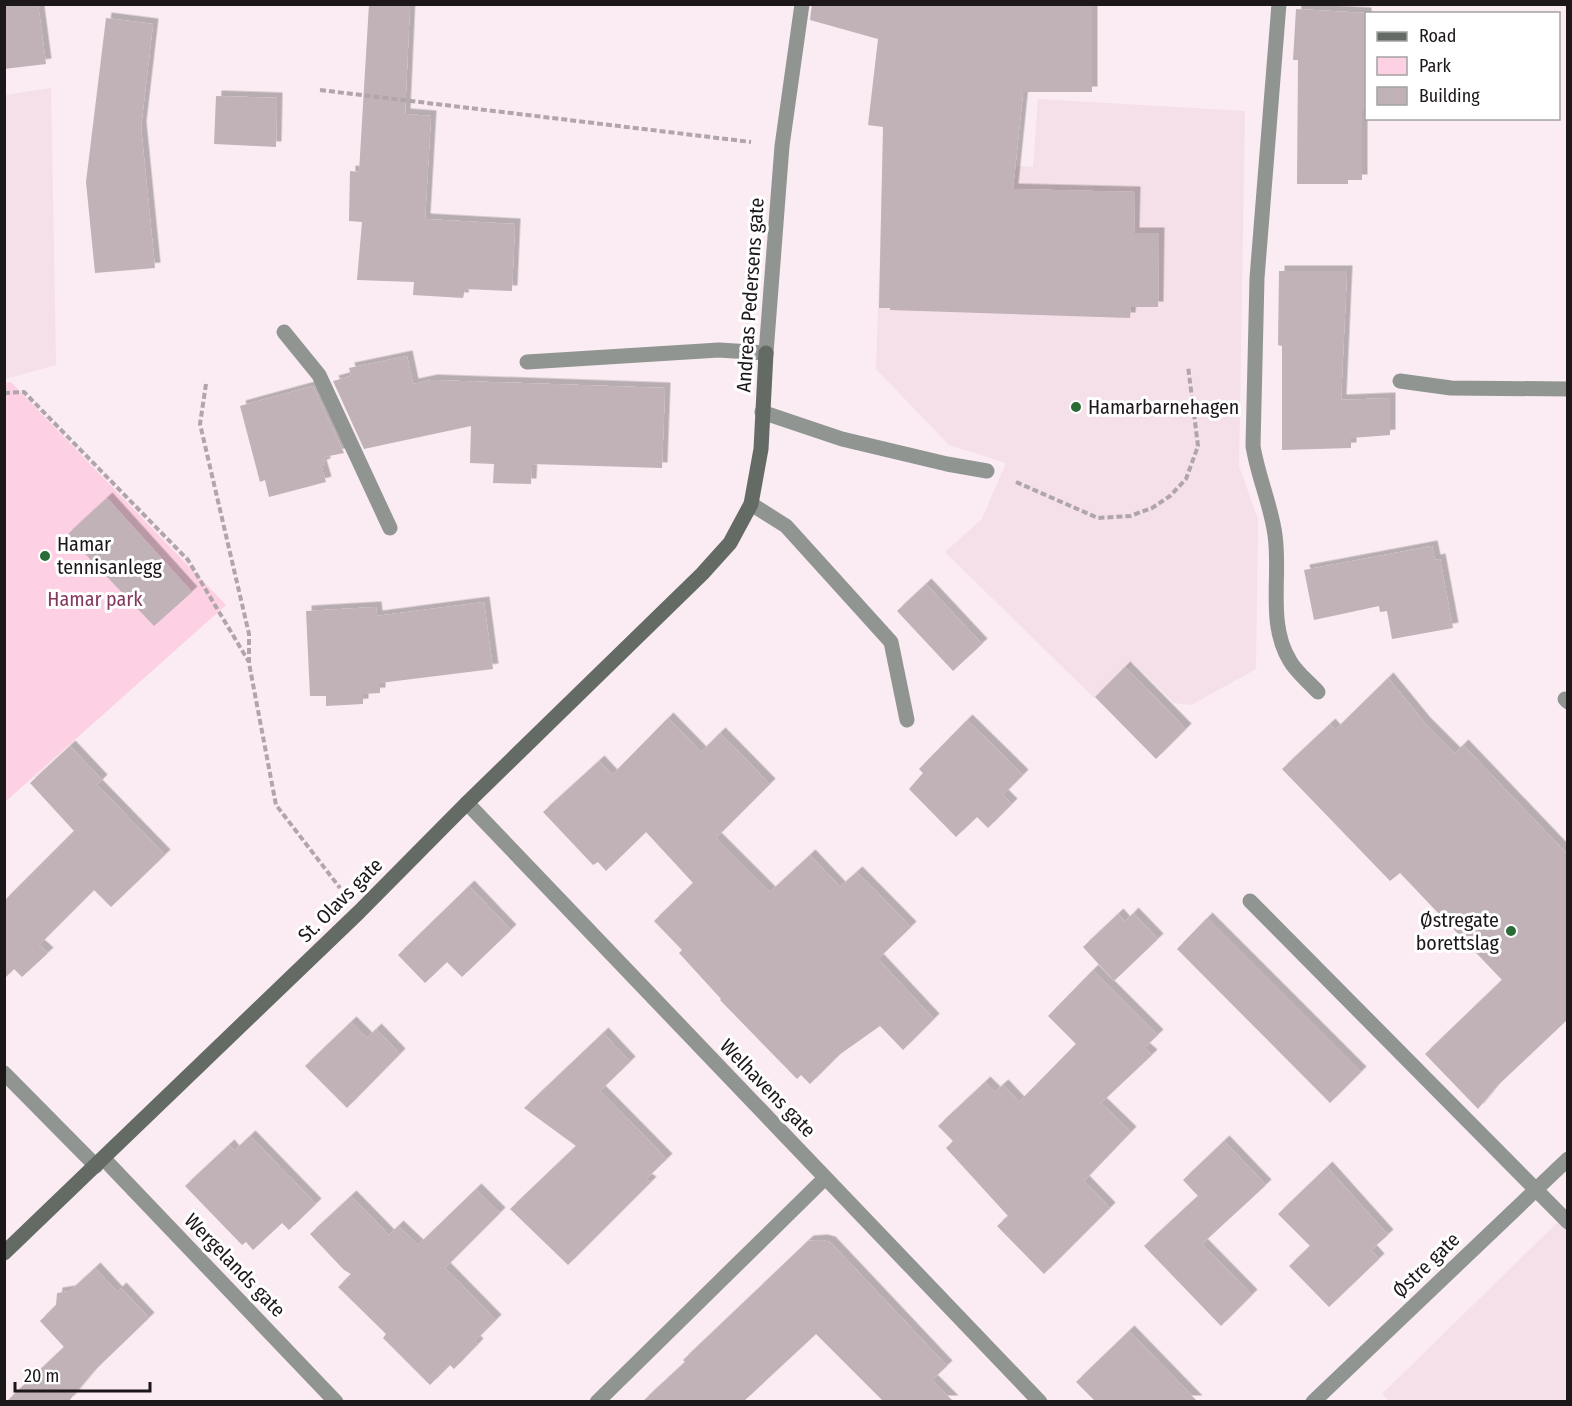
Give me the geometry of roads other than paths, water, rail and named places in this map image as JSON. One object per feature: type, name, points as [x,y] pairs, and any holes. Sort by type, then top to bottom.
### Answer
[{"type":"main road","name":"Andreas Pedersens gate","points":[[702,574],[730,543],[751,504],[761,449],[766,353]]},
{"type":"main road","name":"St. Olavs gate","points":[[4,1253],[359,912],[467,803],[702,574]]},
{"type":"street","name":"Andreas Pedersens gate","points":[[766,353],[782,146],[802,4]]},
{"type":"street","points":[[1279,4],[1257,278],[1253,447],[1257,470],[1272,515],[1275,537],[1278,630],[1290,662],[1318,692]]},
{"type":"street","points":[[284,332],[319,375],[390,528]]},
{"type":"street","points":[[527,362],[719,350],[766,353]]},
{"type":"street","points":[[1400,381],[1451,388],[1568,389]]},
{"type":"street","points":[[762,412],[842,439],[987,471]]},
{"type":"street","points":[[751,504],[786,526],[891,642],[907,720]]},
{"type":"street","name":"Welhavens gate","points":[[467,803],[1040,1401]]},
{"type":"street","points":[[1250,902],[1568,1222]]},
{"type":"street","name":"Wergelands gate","points":[[4,1073],[100,1162],[336,1401]]},
{"type":"street","name":"Østre gate","points":[[1313,1401],[1568,1159]]},
{"type":"street","points":[[597,1401],[825,1178]]},
{"type":"place","name":"Hamarbarnehagen","points":[[1076,407]]},
{"type":"place","name":"Hamar tennisanlegg","points":[[45,556]]},
{"type":"place","name":"Østregate borettslag","points":[[1511,931]]},
{"type":"park label","name":"Hamar park","points":[[95,599]]}]
